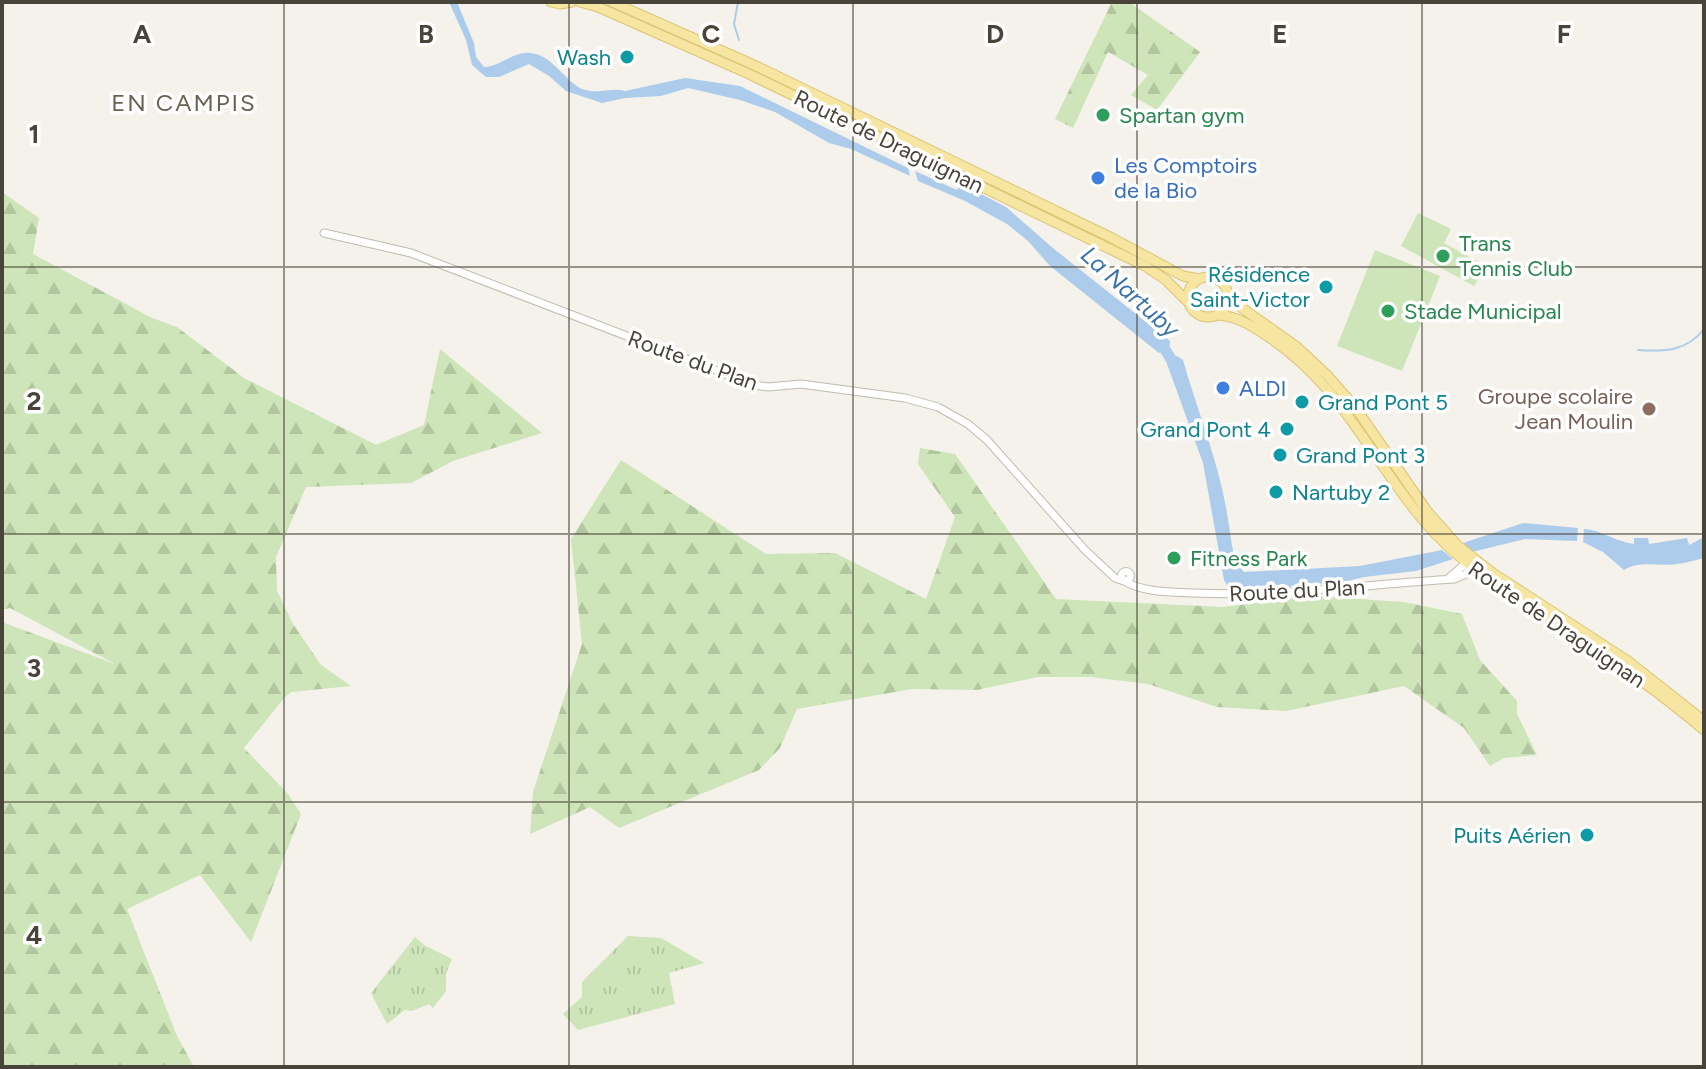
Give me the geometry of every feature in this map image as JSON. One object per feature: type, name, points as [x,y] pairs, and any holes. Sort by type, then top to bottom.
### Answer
[{"type":"main road","points":[[551,2],[572,2]]},
{"type":"main road","name":"Route de Draguignan","points":[[580,2],[598,7],[749,74],[995,192],[1145,266],[1166,280],[1187,301]]},
{"type":"main road","name":"Route de Draguignan","points":[[612,2],[754,65],[1112,238],[1183,276],[1199,279]]},
{"type":"main road","points":[[1210,277],[1225,286],[1227,305],[1218,315],[1209,318],[1198,315],[1187,301],[1190,288],[1199,279],[1210,277]]},
{"type":"main road","name":"Route de Draguignan","points":[[1228,298],[1297,347],[1326,374],[1355,407],[1452,546]]},
{"type":"main road","name":"Route de Draguignan","points":[[1218,315],[1244,321],[1291,353],[1321,380],[1352,418],[1420,516],[1468,561],[1631,672],[1704,730]]},
{"type":"main road","name":"Route de Draguignan","points":[[1468,561],[1628,661],[1704,721]]},
{"type":"street","name":"Route du Plan","points":[[324,233],[411,253],[754,385],[801,384],[905,398],[938,407],[968,424],[987,440],[1085,550],[1107,569],[1147,588],[1179,593],[1285,594],[1447,579],[1468,561]]},
{"type":"green space","points":[[1112,2],[1129,2],[1200,52],[1157,110],[1131,95],[1148,75],[1108,52],[1073,128],[1055,119]]},
{"type":"green space","points":[[2,192],[39,218],[33,254],[152,318],[177,327],[244,378],[376,445],[424,425],[440,349],[542,433],[453,461],[411,483],[306,487],[276,557],[277,591],[293,624],[321,665],[351,686],[291,692],[244,748],[288,794],[301,814],[251,942],[200,875],[127,909],[177,1036],[194,1067],[2,1067],[2,622],[115,664],[10,608],[2,610]]},
{"type":"green space","name":"Trans Tennis Club","points":[[1418,213],[1451,229],[1444,243],[1486,266],[1474,286],[1401,246]]},
{"type":"green space","name":"Stade Municipal","points":[[1375,250],[1440,276],[1402,371],[1337,346]]},
{"type":"green space","points":[[920,448],[955,454],[1056,599],[1223,607],[1314,596],[1404,602],[1462,614],[1480,660],[1517,701],[1517,714],[1537,755],[1504,758],[1490,766],[1464,728],[1404,686],[1286,711],[1217,707],[1148,684],[1090,677],[1038,677],[977,690],[912,689],[797,709],[780,748],[759,770],[619,828],[590,807],[530,834],[533,792],[582,644],[571,539],[621,460],[766,554],[835,553],[926,599],[955,517],[918,464]]},
{"type":"green space","points":[[628,936],[661,938],[704,963],[669,973],[675,1004],[578,1030],[563,1014],[582,997],[582,982]]},
{"type":"green space","points":[[415,937],[452,959],[446,973],[446,991],[433,1008],[429,1004],[412,1011],[405,1010],[387,1024],[371,993]]},
{"type":"water","points":[[449,2],[457,2],[474,43],[476,57],[484,67],[519,54],[531,53],[545,58],[576,85],[588,91],[625,91],[685,78],[740,86],[908,168],[910,176],[851,149],[829,143],[775,112],[740,100],[688,88],[661,96],[602,103],[566,91],[529,64],[499,77],[486,77],[472,65],[466,40]]},
{"type":"water","points":[[915,171],[957,190],[960,183],[1006,207],[1170,341],[1170,345],[1159,353],[1050,266],[1028,241],[1007,224],[965,201],[918,181]]},
{"type":"water","points":[[1177,356],[1183,360],[1209,442],[1221,483],[1233,550],[1244,572],[1360,566],[1442,550],[1453,559],[1416,571],[1344,582],[1278,589],[1240,590],[1228,587],[1224,580],[1203,463],[1167,364]]},
{"type":"water","points":[[1523,523],[1578,528],[1577,541],[1525,539],[1472,552],[1463,543]]},
{"type":"water","points":[[1584,529],[1634,544],[1634,538],[1648,538],[1649,544],[1687,538],[1689,545],[1704,537],[1704,558],[1677,564],[1637,565],[1624,570],[1603,552],[1583,542]]},
{"type":"waterway","points":[[738,2],[734,24],[739,40]]},
{"type":"waterway","points":[[1638,350],[1657,351],[1683,346],[1704,329]]},
{"type":"waterway","name":"La Nartuby","points":[[1157,341],[1179,372]]},
{"type":"place","name":"Wash","points":[[627,57]]},
{"type":"place","name":"Spartan gym","points":[[1103,115]]},
{"type":"place","name":"Les Comptoirs de la Bio","points":[[1098,178]]},
{"type":"place","name":"Trans Tennis Club","points":[[1443,256]]},
{"type":"place","name":"Résidence Saint-Victor","points":[[1326,287]]},
{"type":"place","name":"Stade Municipal","points":[[1388,311]]},
{"type":"place","name":"ALDI","points":[[1223,388]]},
{"type":"place","name":"Grand Pont 5","points":[[1302,402]]},
{"type":"place","name":"Groupe scolaire Jean Moulin","points":[[1649,409]]},
{"type":"place","name":"Grand Pont 4","points":[[1287,429]]},
{"type":"place","name":"Grand Pont 3","points":[[1280,455]]},
{"type":"place","name":"Nartuby 2","points":[[1276,492]]},
{"type":"place","name":"Fitness Park","points":[[1174,558]]},
{"type":"place","name":"Puits Aérien","points":[[1587,835]]},
{"type":"district","name":"EN CAMPIS","points":[[184,103]]}]
